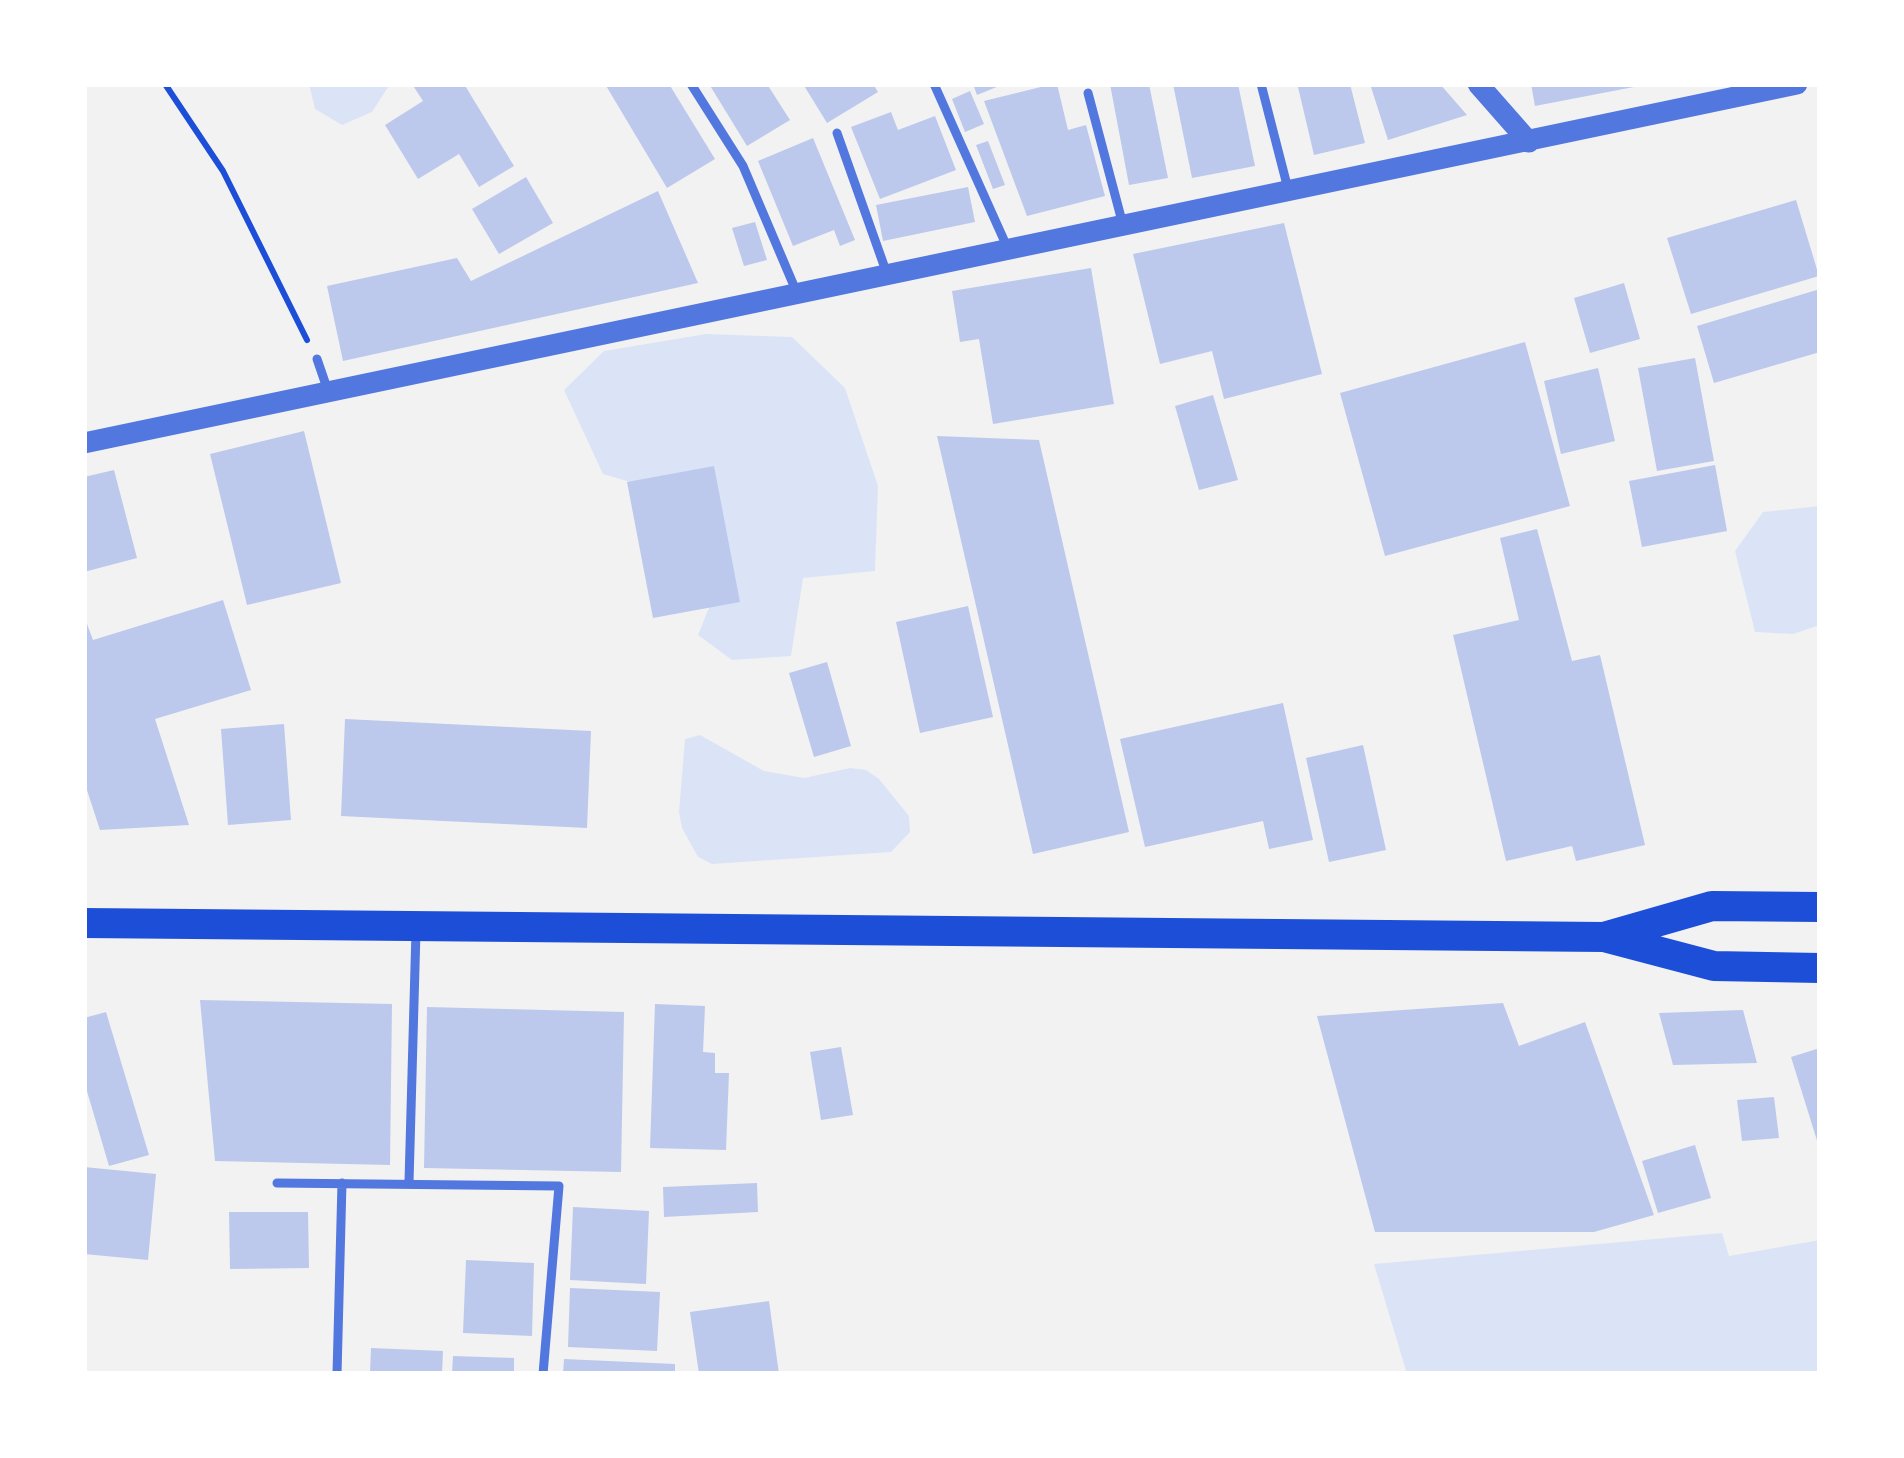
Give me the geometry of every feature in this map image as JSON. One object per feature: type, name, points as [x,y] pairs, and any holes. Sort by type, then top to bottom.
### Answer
[{"type":"main road","points":[[1604,938],[1712,906],[1820,907]]},
{"type":"main road","points":[[84,922],[1604,938],[1714,966],[1820,968]]},
{"type":"street","points":[[1478,84],[1529,142]]},
{"type":"street","points":[[84,443],[1796,84]]},
{"type":"lane","points":[[691,84],[743,166],[796,293]]},
{"type":"lane","points":[[934,84],[1008,249]]},
{"type":"lane","points":[[1261,84],[1288,191]]},
{"type":"lane","points":[[1088,93],[1123,225]]},
{"type":"lane","points":[[836,133],[887,274]]},
{"type":"lane","points":[[317,359],[328,391]]},
{"type":"lane","points":[[409,1182],[416,926]]},
{"type":"lane","points":[[277,1183],[559,1186],[543,1374]]},
{"type":"lane","points":[[337,1374],[342,1183]]},
{"type":"path","points":[[165,84],[223,171],[317,359]]},
{"type":"shaded area","points":[[309,84],[390,84],[372,112],[342,125],[315,109]]},
{"type":"shaded area","points":[[706,334],[792,337],[845,388],[878,486],[875,571],[803,578],[791,656],[732,660],[698,635],[723,573],[661,491],[603,474],[564,390],[604,351]]},
{"type":"shaded area","points":[[1820,506],[1820,625],[1793,634],[1755,632],[1735,551],[1763,512]]},
{"type":"shaded area","points":[[700,735],[764,771],[804,778],[850,768],[866,770],[909,816],[910,832],[891,852],[712,864],[698,857],[679,812],[685,739]]},
{"type":"shaded area","points":[[1722,1233],[1729,1256],[1820,1240],[1820,1374],[1407,1374],[1374,1264]]},
{"type":"building","points":[[412,84],[464,84],[514,166],[479,187],[459,154],[418,179],[385,125],[423,101]]},
{"type":"building","points":[[605,84],[669,84],[715,159],[667,188]]},
{"type":"building","points":[[709,84],[767,84],[790,120],[747,146]]},
{"type":"building","points":[[803,84],[873,84],[878,92],[827,123]]},
{"type":"building","points":[[973,84],[1004,84],[977,95]]},
{"type":"building","points":[[1057,84],[1068,130],[1086,125],[1105,196],[1027,216],[984,101]]},
{"type":"building","points":[[1110,84],[1149,84],[1168,178],[1129,185]]},
{"type":"building","points":[[1173,84],[1238,84],[1255,166],[1192,178]]},
{"type":"building","points":[[1350,84],[1365,143],[1314,155],[1298,87]]},
{"type":"building","points":[[1370,84],[1440,84],[1467,115],[1388,140]]},
{"type":"building","points":[[1531,84],[1638,84],[1639,86],[1535,106]]},
{"type":"building","points":[[970,91],[984,124],[965,132],[952,99]]},
{"type":"building","points":[[891,112],[898,130],[935,116],[956,170],[880,199],[851,127]]},
{"type":"building","points":[[813,138],[855,240],[840,246],[834,230],[793,246],[758,161]]},
{"type":"building","points":[[988,141],[1005,185],[993,189],[976,145]]},
{"type":"building","points":[[526,177],[553,223],[499,254],[472,209]]},
{"type":"building","points":[[968,187],[975,222],[883,241],[876,205]]},
{"type":"building","points":[[658,191],[698,283],[343,361],[327,286],[457,258],[471,281]]},
{"type":"building","points":[[1796,200],[1819,276],[1691,314],[1667,238]]},
{"type":"building","points":[[755,222],[767,260],[744,266],[732,228]]},
{"type":"building","points":[[1284,223],[1322,374],[1224,399],[1212,351],[1160,364],[1133,254]]},
{"type":"building","points":[[1091,268],[1114,404],[993,424],[979,339],[960,342],[952,291]]},
{"type":"building","points":[[1624,283],[1640,339],[1590,353],[1574,298]]},
{"type":"building","points":[[1820,289],[1820,352],[1714,383],[1697,326]]},
{"type":"building","points":[[1525,342],[1570,506],[1385,556],[1340,393]]},
{"type":"building","points":[[1695,358],[1714,461],[1657,471],[1638,368]]},
{"type":"building","points":[[1598,368],[1615,441],[1561,454],[1544,381]]},
{"type":"building","points":[[1213,395],[1238,480],[1199,490],[1175,406]]},
{"type":"building","points":[[304,431],[341,583],[247,605],[210,454]]},
{"type":"building","points":[[937,436],[1039,440],[1129,832],[1033,854]]},
{"type":"building","points":[[1715,465],[1727,531],[1642,547],[1629,481]]},
{"type":"building","points":[[714,466],[740,602],[653,618],[627,482]]},
{"type":"building","points":[[114,470],[137,558],[84,572],[84,477]]},
{"type":"building","points":[[1537,529],[1572,661],[1600,655],[1645,845],[1576,861],[1572,846],[1506,861],[1453,635],[1519,620],[1500,538]]},
{"type":"building","points":[[223,600],[251,690],[155,719],[189,825],[100,830],[84,781],[84,616],[93,640]]},
{"type":"building","points":[[968,606],[993,717],[920,733],[896,622]]},
{"type":"building","points":[[827,662],[851,746],[814,757],[789,673]]},
{"type":"building","points":[[1283,703],[1313,840],[1269,849],[1263,821],[1145,847],[1120,739]]},
{"type":"building","points":[[345,719],[591,731],[587,828],[341,816]]},
{"type":"building","points":[[284,724],[291,820],[228,825],[221,729]]},
{"type":"building","points":[[1363,745],[1386,850],[1329,862],[1306,758]]},
{"type":"building","points":[[200,1000],[392,1004],[390,1165],[215,1161]]},
{"type":"building","points":[[1503,1003],[1519,1046],[1585,1022],[1654,1215],[1594,1232],[1375,1232],[1317,1016]]},
{"type":"building","points":[[655,1004],[705,1006],[703,1052],[715,1053],[715,1073],[729,1073],[726,1150],[650,1148]]},
{"type":"building","points":[[427,1007],[624,1012],[621,1172],[424,1168]]},
{"type":"building","points":[[1743,1010],[1757,1063],[1673,1065],[1659,1013]]},
{"type":"building","points":[[106,1012],[149,1155],[109,1166],[84,1081],[84,1018]]},
{"type":"building","points":[[841,1047],[853,1115],[821,1120],[810,1052]]},
{"type":"building","points":[[1820,1048],[1820,1146],[1819,1147],[1791,1057]]},
{"type":"building","points":[[1774,1097],[1779,1138],[1742,1141],[1737,1100]]},
{"type":"building","points":[[1695,1145],[1711,1198],[1658,1213],[1642,1161]]},
{"type":"building","points":[[84,1167],[156,1174],[148,1260],[84,1254]]},
{"type":"building","points":[[757,1183],[758,1212],[664,1217],[663,1187]]},
{"type":"building","points":[[573,1207],[649,1211],[646,1284],[570,1280]]},
{"type":"building","points":[[229,1212],[308,1212],[309,1268],[230,1269]]},
{"type":"building","points":[[466,1260],[534,1263],[532,1336],[463,1333]]},
{"type":"building","points":[[570,1288],[660,1292],[657,1351],[568,1347]]},
{"type":"building","points":[[769,1301],[779,1374],[699,1374],[690,1312]]},
{"type":"building","points":[[371,1348],[443,1351],[442,1374],[370,1374]]},
{"type":"building","points":[[453,1356],[514,1358],[514,1374],[452,1374]]},
{"type":"building","points":[[564,1359],[675,1364],[675,1374],[563,1374]]}]
